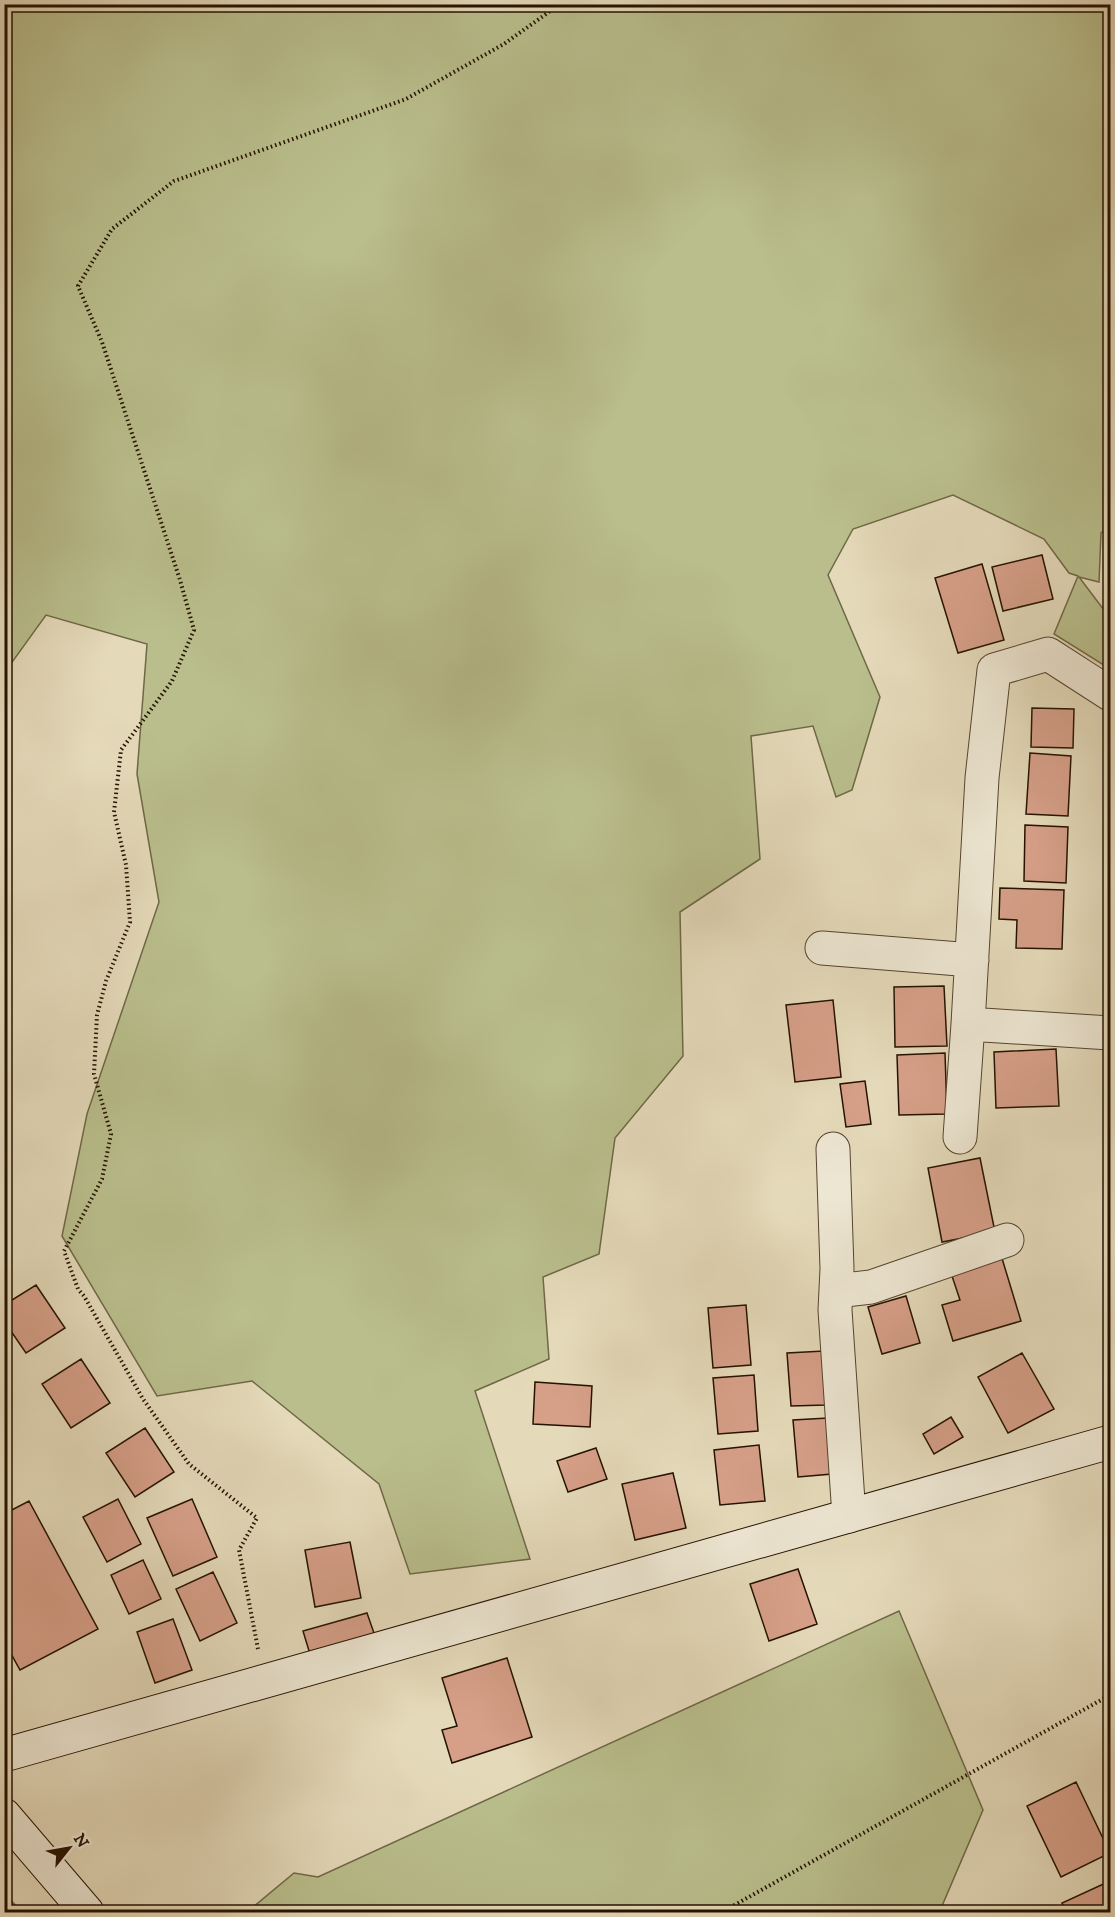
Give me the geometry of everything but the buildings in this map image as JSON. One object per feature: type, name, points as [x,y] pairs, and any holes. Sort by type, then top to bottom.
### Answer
[{"type":"street","points":[[960,1137],[969,1024],[982,778],[994,670],[1048,654],[1110,694]]},
{"type":"street","points":[[822,948],[972,960]]},
{"type":"street","points":[[969,1024],[1110,1033]]},
{"type":"street","points":[[833,1149],[836,1202],[835,1310],[849,1516]]},
{"type":"street","points":[[836,1291],[871,1287],[1007,1240]]},
{"type":"street","points":[[4,1755],[1110,1442]]},
{"type":"street","points":[[4,1815],[87,1912]]},
{"type":"path","points":[[264,1682],[239,1550],[257,1518],[189,1464],[143,1400],[78,1289],[64,1251],[102,1179],[111,1134],[94,1074],[97,1015],[106,981],[130,922],[126,865],[114,812],[120,750],[172,681],[194,630],[180,580],[102,342],[78,286],[112,229],[174,181],[406,99],[504,44],[560,4]]},
{"type":"path","points":[[722,1912],[1110,1695]]},
{"type":"green space","points":[[5,4],[1110,5],[1110,527],[1101,533],[1099,582],[1079,577],[1110,618],[1110,669],[1054,634],[1078,576],[1069,573],[1044,539],[953,495],[853,529],[828,575],[880,697],[852,790],[836,797],[813,726],[751,736],[760,859],[680,912],[683,1056],[615,1138],[599,1254],[543,1277],[549,1359],[475,1391],[530,1559],[410,1574],[379,1484],[252,1381],[157,1396],[62,1236],[87,1114],[159,902],[137,774],[147,644],[46,615],[5,672]]},
{"type":"green space","points":[[899,1611],[983,1810],[942,1906],[945,1912],[247,1912],[294,1873],[318,1877]]},
{"type":"waterway","points":[[4,1899],[16,1912]]}]
